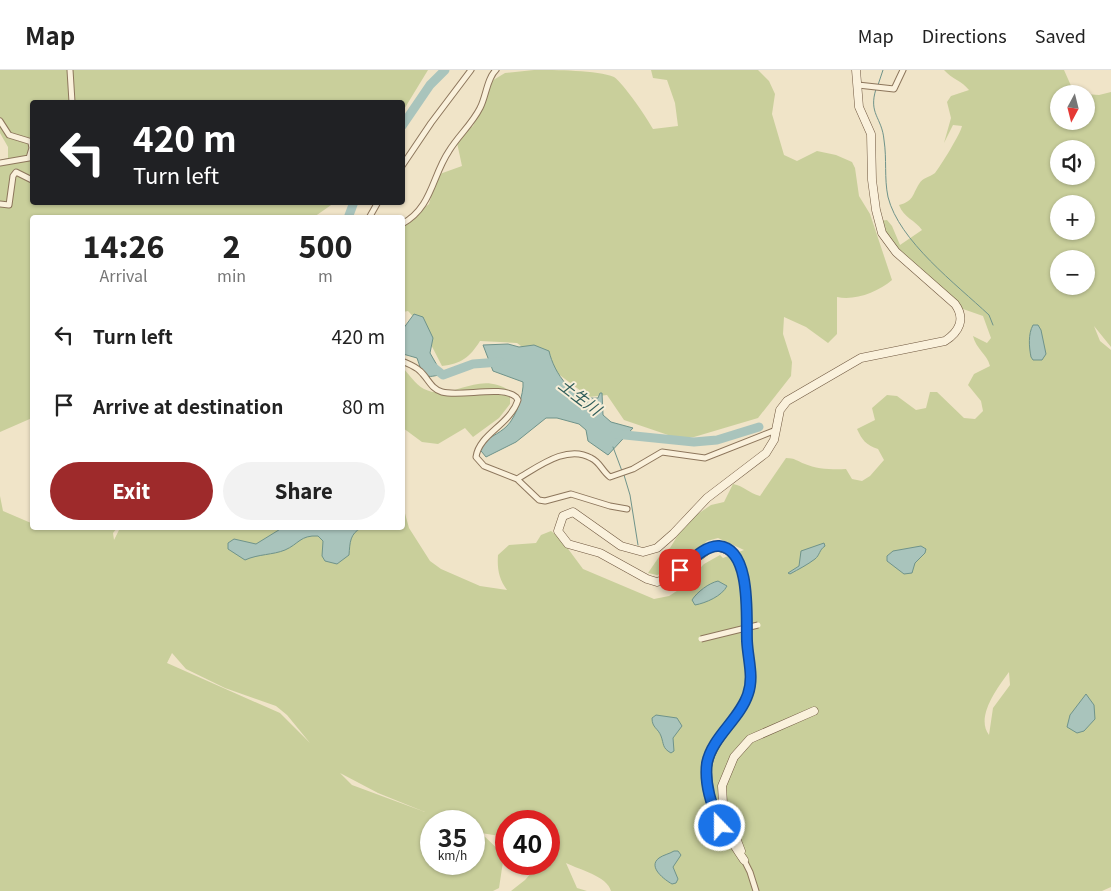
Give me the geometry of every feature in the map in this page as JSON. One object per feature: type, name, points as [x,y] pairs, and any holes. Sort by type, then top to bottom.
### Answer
[{"type":"street","points":[[70,70],[72,100]]},
{"type":"street","points":[[405,162],[471,70]]},
{"type":"street","points":[[405,222],[415,216],[423,206],[445,157],[481,107],[490,78],[496,70]]},
{"type":"street","points":[[756,891],[744,860],[720,826],[710,800],[707,775],[708,762],[713,748],[740,712],[752,682],[747,642],[747,600],[735,556],[730,550],[718,546],[710,548],[669,578],[657,582],[647,579],[600,554],[568,544],[558,532],[563,516],[574,512],[621,546],[643,552],[657,548],[674,534],[707,498],[766,453],[774,440],[780,410],[787,401],[853,361],[870,356],[931,346],[953,336],[960,326],[959,310],[955,304],[896,252],[882,233],[876,210],[872,180],[871,134],[858,107],[856,70]]},
{"type":"street","points":[[858,84],[894,89],[903,70]]},
{"type":"street","points":[[0,120],[10,135],[30,142]]},
{"type":"street","points":[[0,163],[29,158],[30,155]]},
{"type":"street","points":[[0,204],[9,205],[13,176],[16,172],[30,179]]},
{"type":"street","points":[[405,363],[419,370],[432,386],[443,392],[514,394],[518,400],[515,409],[505,422],[479,445],[476,457],[484,466],[517,479],[539,500],[545,501],[572,494],[610,506],[627,509]]},
{"type":"street","points":[[517,479],[572,452],[581,453],[592,458],[610,477],[633,469],[662,452],[705,458],[776,430]]},
{"type":"street","points":[[701,639],[758,625]]},
{"type":"street","points":[[744,860],[736,834],[723,804],[722,786],[725,776],[734,757],[750,739],[814,712]]},
{"type":"green space","points":[[0,70],[428,70],[405,108],[405,100],[30,100],[30,205],[331,205],[317,215],[30,215],[30,419],[0,432],[0,160],[8,158],[8,147],[0,133]]},
{"type":"green space","points":[[534,70],[564,70],[614,77],[641,110],[653,129],[678,126],[675,103],[667,80],[653,78],[651,70],[758,70],[769,81],[775,94],[772,114],[784,155],[797,161],[817,151],[836,155],[852,162],[855,168],[859,196],[870,214],[892,280],[880,288],[859,297],[837,297],[837,334],[828,343],[806,327],[784,317],[783,334],[792,362],[791,376],[758,418],[694,437],[674,437],[624,420],[607,395],[589,397],[517,343],[480,341],[464,359],[455,364],[442,366],[421,325],[408,311],[405,312],[405,223],[429,204],[437,175],[462,166],[456,138],[473,126],[490,82],[505,73]]},
{"type":"green space","points":[[944,70],[1064,70],[1071,85],[1050,85],[1050,130],[1095,130],[1095,95],[1111,92],[1111,347],[1094,326],[1100,341],[1111,350],[1111,887],[1102,891],[611,891],[599,877],[566,863],[577,888],[587,891],[511,891],[529,875],[560,875],[560,810],[495,810],[495,835],[485,834],[485,810],[420,810],[378,793],[340,773],[352,785],[420,810],[420,875],[485,875],[485,837],[495,846],[495,875],[501,875],[499,888],[493,891],[0,891],[0,496],[3,511],[30,523],[30,530],[115,530],[113,533],[114,540],[119,530],[405,530],[405,513],[409,528],[430,561],[441,569],[480,586],[507,590],[499,574],[498,555],[509,545],[536,543],[541,535],[551,531],[560,538],[583,569],[654,599],[669,596],[680,589],[704,564],[720,555],[723,558],[744,550],[718,538],[707,541],[700,548],[689,551],[667,572],[657,575],[648,573],[661,554],[670,548],[686,522],[711,505],[724,502],[733,484],[760,496],[786,458],[794,459],[809,466],[846,469],[852,479],[862,481],[870,476],[884,460],[878,449],[865,442],[857,429],[875,420],[872,408],[887,395],[897,396],[916,410],[926,408],[930,392],[937,392],[964,418],[975,419],[983,411],[981,401],[968,385],[974,374],[990,366],[973,336],[987,343],[991,338],[983,316],[963,309],[950,294],[892,249],[880,221],[887,220],[892,226],[900,245],[922,230],[904,213],[899,205],[912,197],[924,179],[935,173],[950,150],[962,126],[953,125],[944,143],[951,118],[947,102],[951,96],[969,90]],"holes":[[[172,653],[186,669],[225,688],[276,706],[287,715],[310,743],[280,713],[167,663]],[[1009,672],[1010,685],[993,708],[989,735],[985,728],[986,711],[999,686]]]},
{"type":"green space","points":[[405,370],[421,387],[434,392],[445,392],[487,383],[498,385],[510,391],[510,404],[499,418],[473,437],[465,428],[438,444],[422,442],[405,429]]},
{"type":"water","points":[[414,314],[423,317],[433,338],[430,353],[442,374],[424,375],[417,358],[405,355],[405,326]]},
{"type":"water","points":[[1033,325],[1038,325],[1041,330],[1046,354],[1042,360],[1033,360],[1031,357],[1029,341]]},
{"type":"water","points":[[508,344],[519,347],[534,345],[549,351],[555,368],[566,384],[580,395],[589,398],[598,398],[600,393],[602,393],[603,415],[611,422],[633,428],[608,455],[588,441],[586,430],[579,424],[557,418],[546,418],[516,442],[486,457],[477,446],[500,432],[510,422],[521,399],[523,382],[493,371],[483,345]]},
{"type":"water","points":[[279,530],[357,530],[350,542],[349,555],[337,564],[325,561],[322,556],[323,541],[318,536],[303,538],[290,548],[280,552],[245,560],[228,549],[228,543],[234,539],[256,544]]},
{"type":"water","points":[[824,543],[825,546],[815,559],[790,574],[788,573],[799,566],[801,551]]},
{"type":"water","points":[[921,546],[926,549],[925,553],[915,563],[912,573],[904,574],[887,561],[887,556],[893,551]]},
{"type":"water","points":[[718,581],[727,586],[725,590],[704,603],[695,605],[692,600],[697,594],[707,586]]},
{"type":"water","points":[[1086,694],[1094,705],[1095,719],[1084,731],[1077,733],[1067,727],[1070,715]]},
{"type":"water","points":[[656,715],[677,718],[682,726],[673,738],[674,751],[671,753],[665,748],[660,733],[653,724],[652,718]]},
{"type":"water","points":[[678,851],[681,855],[673,867],[678,879],[676,883],[672,884],[658,873],[655,865],[659,858]]},
{"type":"waterway","name":"土生川","points":[[405,122],[430,85],[445,70]]},
{"type":"waterway","points":[[878,85],[883,70]]},
{"type":"waterway","points":[[876,89],[874,110],[883,132],[887,190],[894,213],[904,230],[930,261],[989,315],[993,325]]},
{"type":"waterway","name":"土生川","points":[[349,215],[353,205]]},
{"type":"waterway","name":"土生川","points":[[433,367],[443,375],[473,364],[500,362]]},
{"type":"waterway","name":"土生川","points":[[615,434],[694,442],[717,440],[759,427]]},
{"type":"waterway","points":[[613,447],[622,471]]},
{"type":"waterway","points":[[624,475],[630,495],[638,545]]},
{"type":"route","points":[[680,570],[710,548],[718,546],[730,550],[740,566],[747,600],[747,642],[752,682],[748,697],[740,712],[713,748],[708,762],[707,775],[710,800],[720,826]]}]
